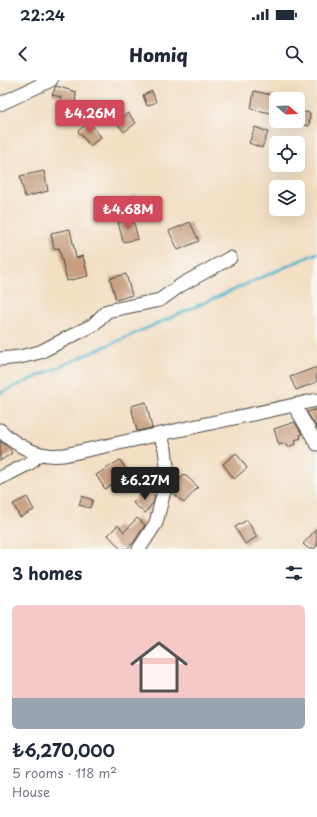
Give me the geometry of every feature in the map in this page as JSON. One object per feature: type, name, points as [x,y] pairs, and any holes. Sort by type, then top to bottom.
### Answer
[{"type":"street","points":[[0,104],[51,80]]},
{"type":"street","points":[[0,359],[20,357],[40,352],[92,325],[107,311],[160,300],[181,285],[230,258]]},
{"type":"street","points":[[0,430],[16,442],[39,454],[49,456],[64,455],[317,400]]},
{"type":"street","points":[[294,405],[317,444]]},
{"type":"street","points":[[139,549],[156,522],[168,475],[165,449],[160,435]]},
{"type":"street","points":[[0,478],[30,463],[39,454]]},
{"type":"building","points":[[56,86],[76,92],[75,109],[59,104],[61,97],[52,95]]},
{"type":"building","points":[[152,91],[156,102],[147,106],[143,95]]},
{"type":"building","points":[[254,91],[269,94],[269,113],[251,109]]},
{"type":"building","points":[[305,112],[310,113],[309,126],[305,125]]},
{"type":"building","points":[[128,113],[136,123],[124,132],[116,122]]},
{"type":"building","points":[[89,122],[101,137],[90,146],[78,131]]},
{"type":"building","points":[[255,127],[268,132],[262,148],[249,143]]},
{"type":"building","points":[[44,171],[48,191],[25,197],[20,176]]},
{"type":"building","points":[[135,195],[139,205],[125,211],[121,202]]},
{"type":"building","points":[[133,219],[138,239],[123,242],[118,222]]},
{"type":"building","points":[[190,222],[199,241],[178,250],[169,231]]},
{"type":"building","points":[[70,229],[76,258],[83,256],[88,276],[67,281],[59,248],[54,249],[51,233]]},
{"type":"building","points":[[126,274],[132,295],[116,300],[110,278]]},
{"type":"building","points":[[317,367],[317,382],[296,390],[290,377]]},
{"type":"building","points":[[146,402],[152,428],[137,431],[131,406]]},
{"type":"building","points":[[317,409],[317,428],[307,412]]},
{"type":"building","points":[[295,422],[302,434],[300,435],[301,438],[295,440],[296,444],[288,447],[286,443],[279,445],[274,429]]},
{"type":"building","points":[[0,441],[9,448],[12,453],[0,461]]},
{"type":"building","points":[[236,453],[247,468],[234,479],[223,464]]},
{"type":"building","points":[[120,460],[130,476],[105,489],[96,475]]},
{"type":"building","points":[[184,474],[198,487],[184,503],[172,492],[174,486]]},
{"type":"building","points":[[145,488],[155,496],[153,503],[145,513],[133,503]]},
{"type":"building","points":[[82,496],[93,500],[90,508],[79,505]]},
{"type":"building","points":[[27,497],[34,510],[20,517],[13,504]]},
{"type":"building","points":[[137,518],[145,525],[134,542],[127,549],[121,549],[108,535],[118,525],[124,532]]},
{"type":"building","points":[[247,520],[257,537],[245,544],[235,527]]},
{"type":"building","points":[[317,528],[317,546],[314,549],[309,549],[303,544]]},
{"type":"waterway","points":[[0,393],[317,253]]}]
